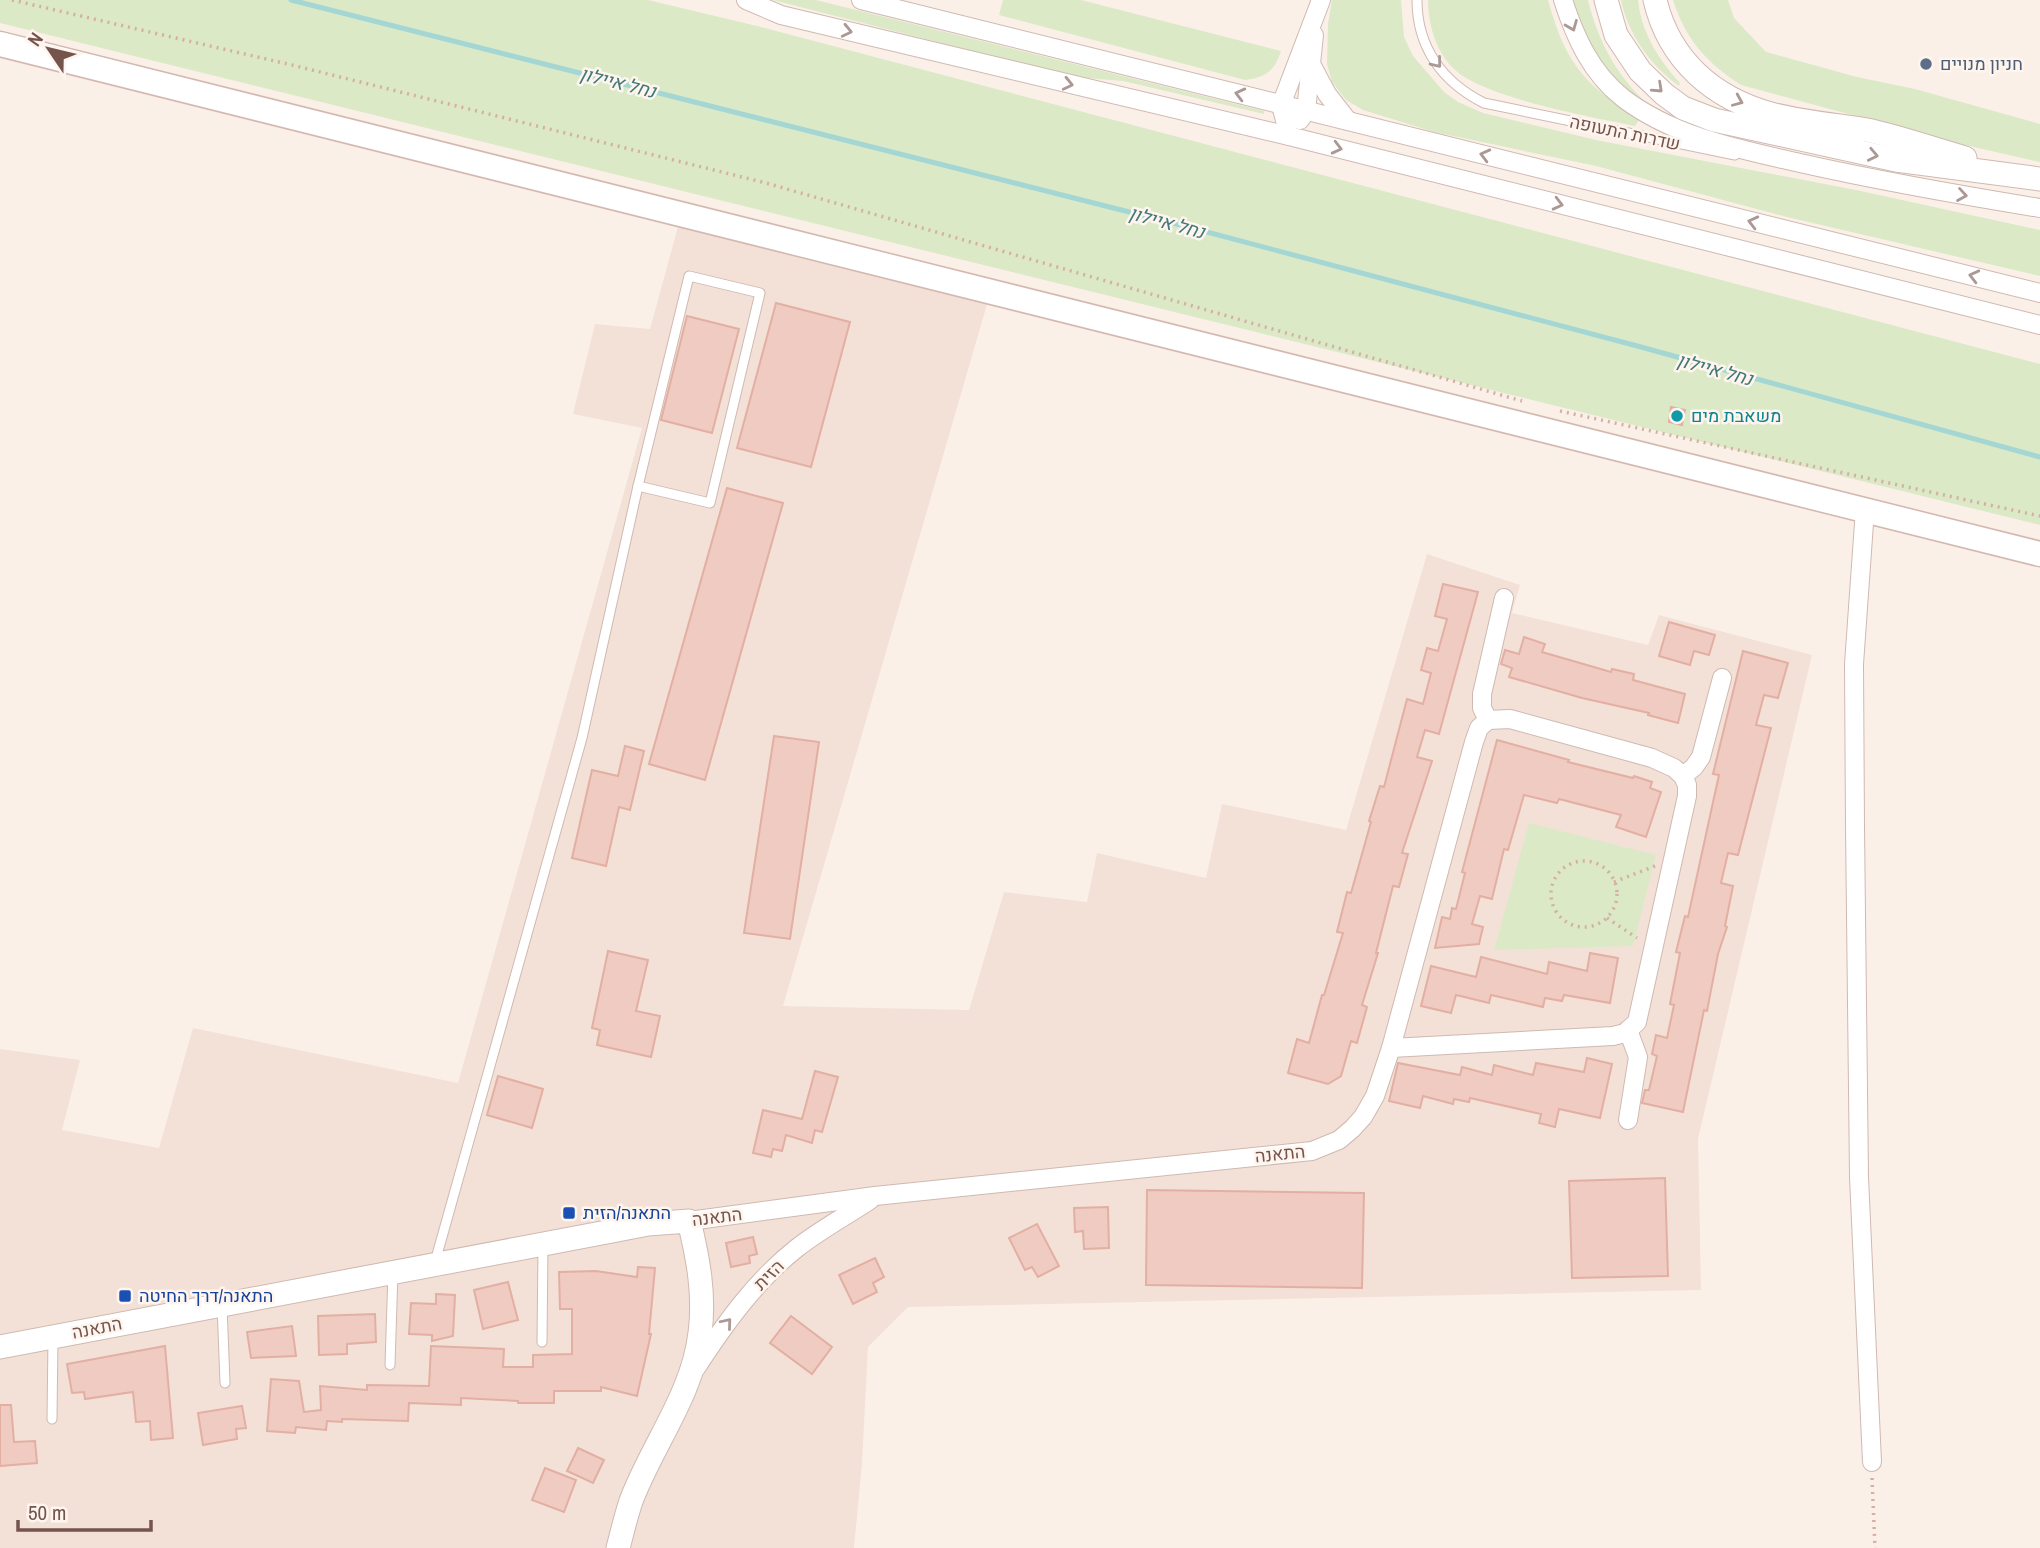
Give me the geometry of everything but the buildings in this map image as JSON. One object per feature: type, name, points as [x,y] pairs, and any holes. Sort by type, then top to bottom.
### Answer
[{"type":"main road","points":[[0,44],[2040,554]]},
{"type":"street","points":[[746,0],[781,15],[1289,136],[2040,325]]},
{"type":"street","points":[[861,0],[2040,293]]},
{"type":"street","points":[[1563,0],[1583,51],[1597,73],[1621,96],[1646,114],[1682,130],[1725,146],[1894,184],[2040,208]]},
{"type":"street","points":[[1606,0],[1616,35],[1640,71],[1682,108],[1714,120],[1896,160],[2040,179]]},
{"type":"street","points":[[1289,136],[1281,105],[1319,9]]},
{"type":"street","points":[[1289,136],[1306,111],[1319,9]]},
{"type":"street","points":[[1658,9],[1666,35],[1679,56],[1705,82],[1732,100],[1771,114],[1871,131],[2040,179]]},
{"type":"street","points":[[1311,64],[1327,94],[1348,121]]},
{"type":"street","points":[[1865,509],[1854,664],[1855,827],[1859,1177],[1872,1462]]},
{"type":"street","points":[[1488,720],[1482,708],[1482,694],[1504,598]]},
{"type":"street","points":[[1683,776],[1701,757],[1722,678]]},
{"type":"street","points":[[1510,719],[1652,758],[1674,768],[1683,776],[1687,785],[1687,796],[1637,1022],[1629,1030],[1614,1036],[1391,1048],[1479,727],[1488,720],[1510,719]]},
{"type":"street","points":[[1628,1120],[1638,1057],[1629,1030]]},
{"type":"street","name":"התאנה","points":[[0,1347],[648,1224],[874,1196],[1312,1151],[1339,1140],[1363,1117],[1375,1096],[1391,1048]]},
{"type":"street","name":"הזית","points":[[618,1548],[631,1501],[688,1380],[717,1335],[774,1269],[797,1248],[874,1196]]},
{"type":"street","name":"הזית","points":[[688,1380],[700,1333],[702,1306],[701,1276],[689,1221]]},
{"type":"lane","name":"שדרות התעופה","points":[[1417,0],[1417,17],[1426,50],[1433,61],[1468,95],[1484,103],[1713,152],[1894,184]]},
{"type":"lane","points":[[434,1265],[582,738],[638,486],[689,276],[760,293],[709,503],[638,486]]},
{"type":"lane","points":[[542,1342],[543,1244]]},
{"type":"lane","points":[[390,1365],[393,1272]]},
{"type":"lane","points":[[222,1305],[225,1383]]},
{"type":"lane","points":[[52,1419],[53,1336]]},
{"type":"path","points":[[12,0],[292,65],[766,183],[1525,402]]},
{"type":"path","points":[[1552,409],[2040,516]]},
{"type":"path","points":[[1614,883],[1673,859]]},
{"type":"path","points":[[1585,861],[1596,863],[1605,869],[1614,883],[1616,899],[1607,918],[1587,927],[1567,923],[1558,916],[1553,907],[1550,896],[1552,886],[1556,875],[1564,867],[1585,861]]},
{"type":"path","points":[[1607,918],[1653,948]]},
{"type":"path","points":[[1872,1462],[1875,1548]]},
{"type":"shaded area","points":[[679,223],[988,301],[783,1006],[969,1010],[1004,892],[1087,902],[1097,853],[1206,878],[1222,804],[1346,830],[1427,554],[1520,585],[1512,613],[1648,645],[1659,615],[1812,655],[1698,1139],[1701,1290],[908,1307],[868,1347],[862,1464],[854,1548],[0,1548],[0,1049],[80,1060],[62,1130],[159,1148],[193,1028],[458,1083],[642,428],[573,414],[595,324],[650,329]]},
{"type":"green space","points":[[0,0],[648,0],[757,26],[2040,364],[2040,525],[0,23]]},
{"type":"green space","points":[[773,0],[816,0],[1264,111],[1264,114],[1123,81],[1074,77]]},
{"type":"green space","points":[[1003,0],[1081,0],[1281,51],[1269,72],[1245,80],[999,15]]},
{"type":"green space","points":[[1332,0],[1401,0],[1404,37],[1413,56],[1444,92],[1458,102],[1483,113],[1596,140],[1856,190],[2040,230],[2040,276],[1787,217],[1596,166],[1434,132],[1363,110],[1346,100],[1332,82],[1327,64],[1328,24]]},
{"type":"green space","points":[[1428,0],[1548,0],[1570,57],[1604,95],[1639,120],[1635,126],[1567,112],[1489,89],[1469,79],[1454,69],[1442,54],[1431,28]]},
{"type":"green space","points":[[1573,0],[1588,0],[1597,30],[1610,57],[1627,83],[1649,105],[1621,84],[1599,61],[1584,34]]},
{"type":"green space","points":[[1621,0],[1638,0],[1647,34],[1658,55],[1680,83],[1679,86],[1659,69],[1642,48],[1629,25]]},
{"type":"green space","points":[[1673,0],[1728,0],[1734,18],[1766,52],[2040,124],[2040,162],[1952,142],[1741,85],[1717,68],[1699,49],[1684,27]]},
{"type":"green space","points":[[1529,823],[1656,855],[1633,946],[1494,950]]},
{"type":"waterway","name":"נחל איילון","points":[[291,0],[1169,222],[1641,347],[2040,457]]},
{"type":"place","name":"חניון מנויים","points":[[1926,64]]},
{"type":"place","name":"משאבת מים","points":[[1677,416]]},
{"type":"place","name":"התאנה/הזית","points":[[569,1213]]},
{"type":"place","name":"התאנה/דרך החיטה","points":[[125,1296]]}]
